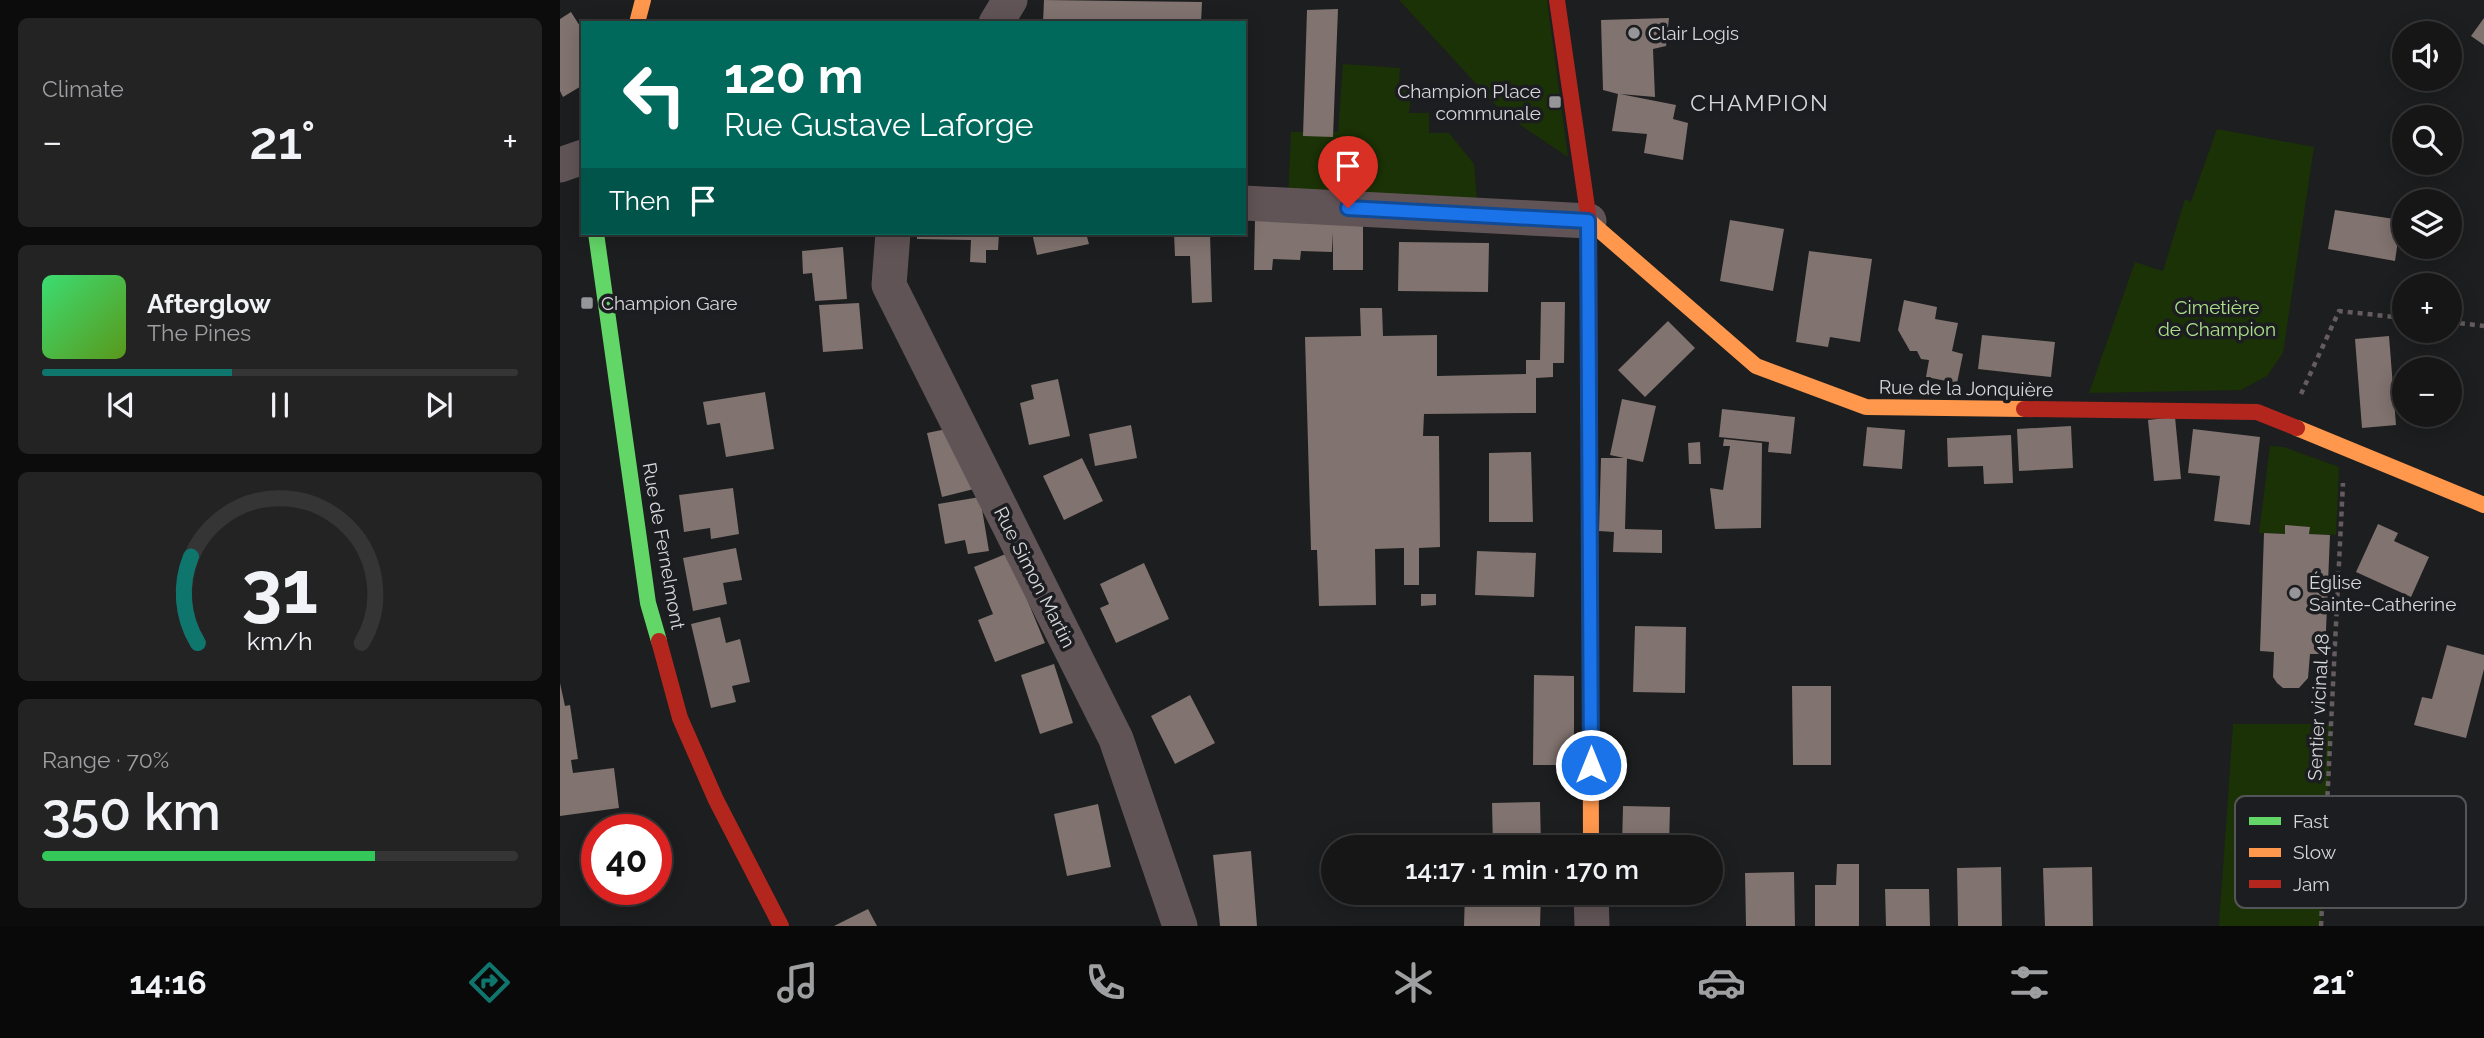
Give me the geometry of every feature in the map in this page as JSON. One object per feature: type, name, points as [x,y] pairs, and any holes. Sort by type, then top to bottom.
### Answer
[{"type":"street","points":[[638,21],[643,0]]},
{"type":"street","points":[[997,21],[1010,0]]},
{"type":"street","points":[[1557,0],[1588,221],[1591,835]]},
{"type":"street","points":[[560,165],[581,158]]},
{"type":"street","points":[[1246,203],[1588,221]]},
{"type":"street","name":"Rue de la Jonquière","points":[[1588,221],[1756,366],[1866,407],[2257,412],[2484,505]]},
{"type":"street","name":"Rue de Fernelmont","points":[[596,235],[648,603],[680,718],[716,800],[781,926]]},
{"type":"street","name":"Rue Simon Martin","points":[[893,235],[889,285],[1116,738],[1180,926]]},
{"type":"street","points":[[1591,905],[1592,926]]},
{"type":"path","points":[[2288,424],[2339,311],[2392,317]]},
{"type":"path","points":[[2462,323],[2484,326]]},
{"type":"path","name":"Sentier vicinal 48","points":[[2328,796],[2345,447]]},
{"type":"path","name":"Sentier vicinal 48","points":[[2321,926],[2322,908]]},
{"type":"green space","points":[[1399,0],[1547,0],[1568,157],[1504,114]]},
{"type":"green space","points":[[1343,64],[1400,68],[1399,88],[1412,90],[1409,113],[1429,113],[1429,133],[1449,133],[1474,164],[1477,200],[1288,199],[1291,132],[1338,132]]},
{"type":"green space","name":"Cimetière de Champion","points":[[2217,129],[2314,147],[2283,353],[2267,376],[2241,390],[2089,393],[2135,262],[2163,271],[2185,199],[2191,202]]},
{"type":"green space","points":[[2270,446],[2284,447],[2339,467],[2336,535],[2309,534],[2310,527],[2285,526],[2285,534],[2259,533]]},
{"type":"green space","points":[[2233,724],[2331,724],[2327,796],[2235,796],[2235,908],[2322,908],[2321,926],[2219,926]]},
{"type":"building","points":[[1044,0],[1202,2],[1201,21],[1043,21]]},
{"type":"building","points":[[1338,9],[1333,137],[1303,136],[1307,10]]},
{"type":"building","points":[[571,12],[581,28],[581,86],[563,97],[560,91],[560,19]]},
{"type":"building","points":[[1669,18],[1666,46],[1653,49],[1655,97],[1620,94],[1676,105],[1673,119],[1688,123],[1683,160],[1644,153],[1647,134],[1612,131],[1618,94],[1603,90],[1601,20]]},
{"type":"building","points":[[2484,18],[2484,45],[2471,36]]},
{"type":"building","points":[[2335,210],[2392,219],[2392,259],[2395,261],[2328,249]]},
{"type":"building","points":[[1255,218],[1363,222],[1363,270],[1333,270],[1333,232],[1332,252],[1301,251],[1300,260],[1273,259],[1272,270],[1254,270]]},
{"type":"building","points":[[1730,220],[1784,229],[1773,291],[1720,281]]},
{"type":"building","points":[[917,235],[999,235],[998,250],[986,250],[986,263],[970,262],[971,240],[917,239]]},
{"type":"building","points":[[1032,235],[1087,235],[1089,244],[1037,255]]},
{"type":"building","points":[[1174,235],[1210,235],[1212,302],[1192,303],[1190,256],[1175,256]]},
{"type":"building","points":[[1399,242],[1489,243],[1488,292],[1398,291]]},
{"type":"building","points":[[843,247],[847,299],[815,301],[812,273],[803,274],[802,251]]},
{"type":"building","points":[[1809,251],[1872,259],[1860,342],[1830,337],[1828,347],[1796,342]]},
{"type":"building","points":[[1904,300],[1937,307],[1935,319],[1958,323],[1952,351],[1963,354],[1957,383],[1926,377],[1929,360],[1921,359],[1917,351],[1910,351],[1898,330]]},
{"type":"building","points":[[1541,302],[1565,302],[1564,363],[1553,363],[1553,377],[1536,378],[1536,413],[1424,414],[1423,436],[1439,436],[1440,547],[1419,548],[1419,585],[1404,585],[1404,548],[1375,549],[1376,605],[1319,606],[1317,550],[1311,550],[1305,337],[1361,336],[1360,308],[1382,308],[1383,336],[1437,335],[1437,376],[1526,374],[1526,360],[1540,360]]},
{"type":"building","points":[[859,303],[863,349],[823,352],[819,305]]},
{"type":"building","points":[[1668,321],[1695,348],[1645,397],[1618,370]]},
{"type":"building","points":[[1982,335],[2055,342],[2051,377],[1978,369]]},
{"type":"building","points":[[2389,336],[2392,425],[2362,428],[2355,339]]},
{"type":"building","points":[[1058,379],[1070,436],[1029,445],[1020,403],[1034,399],[1031,385]]},
{"type":"building","points":[[765,392],[774,449],[726,457],[720,423],[707,425],[703,402]]},
{"type":"building","points":[[1622,399],[1656,406],[1643,462],[1610,455]]},
{"type":"building","points":[[1722,409],[1795,417],[1791,454],[1768,452],[1769,442],[1719,437]]},
{"type":"building","points":[[2175,417],[2181,479],[2154,481],[2148,420]]},
{"type":"building","points":[[1131,425],[1137,458],[1095,466],[1089,434]]},
{"type":"building","points":[[2071,426],[2073,468],[2019,471],[2017,429]]},
{"type":"building","points":[[1867,427],[1905,430],[1902,469],[1863,466]]},
{"type":"building","points":[[951,428],[974,489],[942,497],[927,433]]},
{"type":"building","points":[[2193,429],[2260,437],[2250,525],[2214,521],[2220,476],[2188,473]]},
{"type":"building","points":[[2011,435],[2013,483],[1984,484],[1983,466],[1948,467],[1947,438]]},
{"type":"building","points":[[1724,439],[1762,443],[1761,528],[1715,529],[1710,488],[1723,490],[1730,446],[1723,446]]},
{"type":"building","points":[[1700,442],[1701,464],[1689,464],[1688,443]]},
{"type":"building","points":[[1531,452],[1533,522],[1489,522],[1489,453]]},
{"type":"building","points":[[1082,458],[1103,501],[1064,520],[1043,476]]},
{"type":"building","points":[[1601,458],[1627,458],[1625,529],[1662,530],[1662,553],[1613,552],[1614,532],[1599,531]]},
{"type":"building","points":[[733,488],[739,534],[711,539],[710,528],[684,532],[679,495]]},
{"type":"building","points":[[980,497],[989,551],[968,554],[965,540],[945,544],[938,504]]},
{"type":"building","points":[[2378,524],[2398,533],[2394,541],[2429,557],[2411,597],[2356,572]]},
{"type":"building","name":"Église Sainte-Catherine","points":[[2285,525],[2310,527],[2309,534],[2330,535],[2325,654],[2310,654],[2308,678],[2299,688],[2283,688],[2277,683],[2273,677],[2274,652],[2260,651],[2264,533],[2285,534]]},
{"type":"building","points":[[736,548],[742,580],[723,583],[727,604],[693,611],[683,558]]},
{"type":"building","points":[[1477,551],[1536,553],[1534,597],[1475,595]]},
{"type":"building","points":[[1008,553],[1045,643],[995,662],[978,620],[993,614],[974,567]]},
{"type":"building","points":[[1144,563],[1169,619],[1116,643],[1100,608],[1109,604],[1100,584]]},
{"type":"building","points":[[1421,594],[1436,594],[1436,605],[1421,606]]},
{"type":"building","points":[[720,617],[726,643],[740,639],[750,682],[732,686],[736,702],[711,708],[691,624]]},
{"type":"building","points":[[1635,626],[1686,627],[1685,693],[1633,692]]},
{"type":"building","points":[[2447,645],[2484,655],[2484,669],[2466,738],[2414,725],[2422,697],[2432,699]]},
{"type":"building","points":[[1054,664],[1073,723],[1040,734],[1021,675]]},
{"type":"building","points":[[1534,675],[1574,676],[1574,765],[1533,765]]},
{"type":"building","points":[[560,683],[565,706],[570,705],[578,759],[571,760],[573,773],[614,768],[619,808],[560,816]]},
{"type":"building","points":[[1792,686],[1831,686],[1831,765],[1793,765]]},
{"type":"building","points":[[1190,695],[1215,743],[1175,764],[1151,716]]},
{"type":"building","points":[[1540,802],[1541,835],[1493,835],[1492,803]]},
{"type":"building","points":[[1098,804],[1111,867],[1067,876],[1054,814]]},
{"type":"building","points":[[1623,806],[1670,807],[1669,835],[1622,835]]},
{"type":"building","points":[[1251,851],[1257,926],[1220,926],[1213,855]]},
{"type":"building","points":[[1837,864],[1859,864],[1859,926],[1815,926],[1815,885],[1836,885]]},
{"type":"building","points":[[2001,867],[2002,926],[1958,926],[1957,868]]},
{"type":"building","points":[[2092,867],[2093,926],[2045,926],[2043,868]]},
{"type":"building","points":[[1794,872],[1795,926],[1746,926],[1745,873]]},
{"type":"building","points":[[1885,889],[1929,889],[1930,926],[1886,926]]},
{"type":"building","points":[[1465,905],[1541,905],[1540,926],[1464,926]]},
{"type":"building","points":[[868,909],[877,926],[834,926]]},
{"type":"traffic: fast","points":[[596,235],[648,603],[659,641]]},
{"type":"traffic: slow","points":[[638,21],[643,0]]},
{"type":"traffic: slow","points":[[1589,221],[1756,366],[1866,407],[2024,409]]},
{"type":"traffic: slow","points":[[2297,428],[2484,505]]},
{"type":"traffic: slow","points":[[1590,519],[1591,835]]},
{"type":"traffic: jam","points":[[1557,0],[1589,221],[1590,519]]},
{"type":"traffic: jam","points":[[2024,409],[2257,412],[2297,428]]},
{"type":"traffic: jam","points":[[659,641],[680,718],[716,800],[781,926]]},
{"type":"place","name":"Clair Logis","points":[[1634,33]]},
{"type":"place","name":"Champion Place communale","points":[[1555,102]]},
{"type":"place","name":"Champion Gare","points":[[587,303]]},
{"type":"place","name":"Église Sainte-Catherine","points":[[2295,593]]},
{"type":"district","name":"CHAMPION","points":[[1760,102]]},
{"type":"route","points":[[1348,208],[1588,221],[1591,765]]}]
